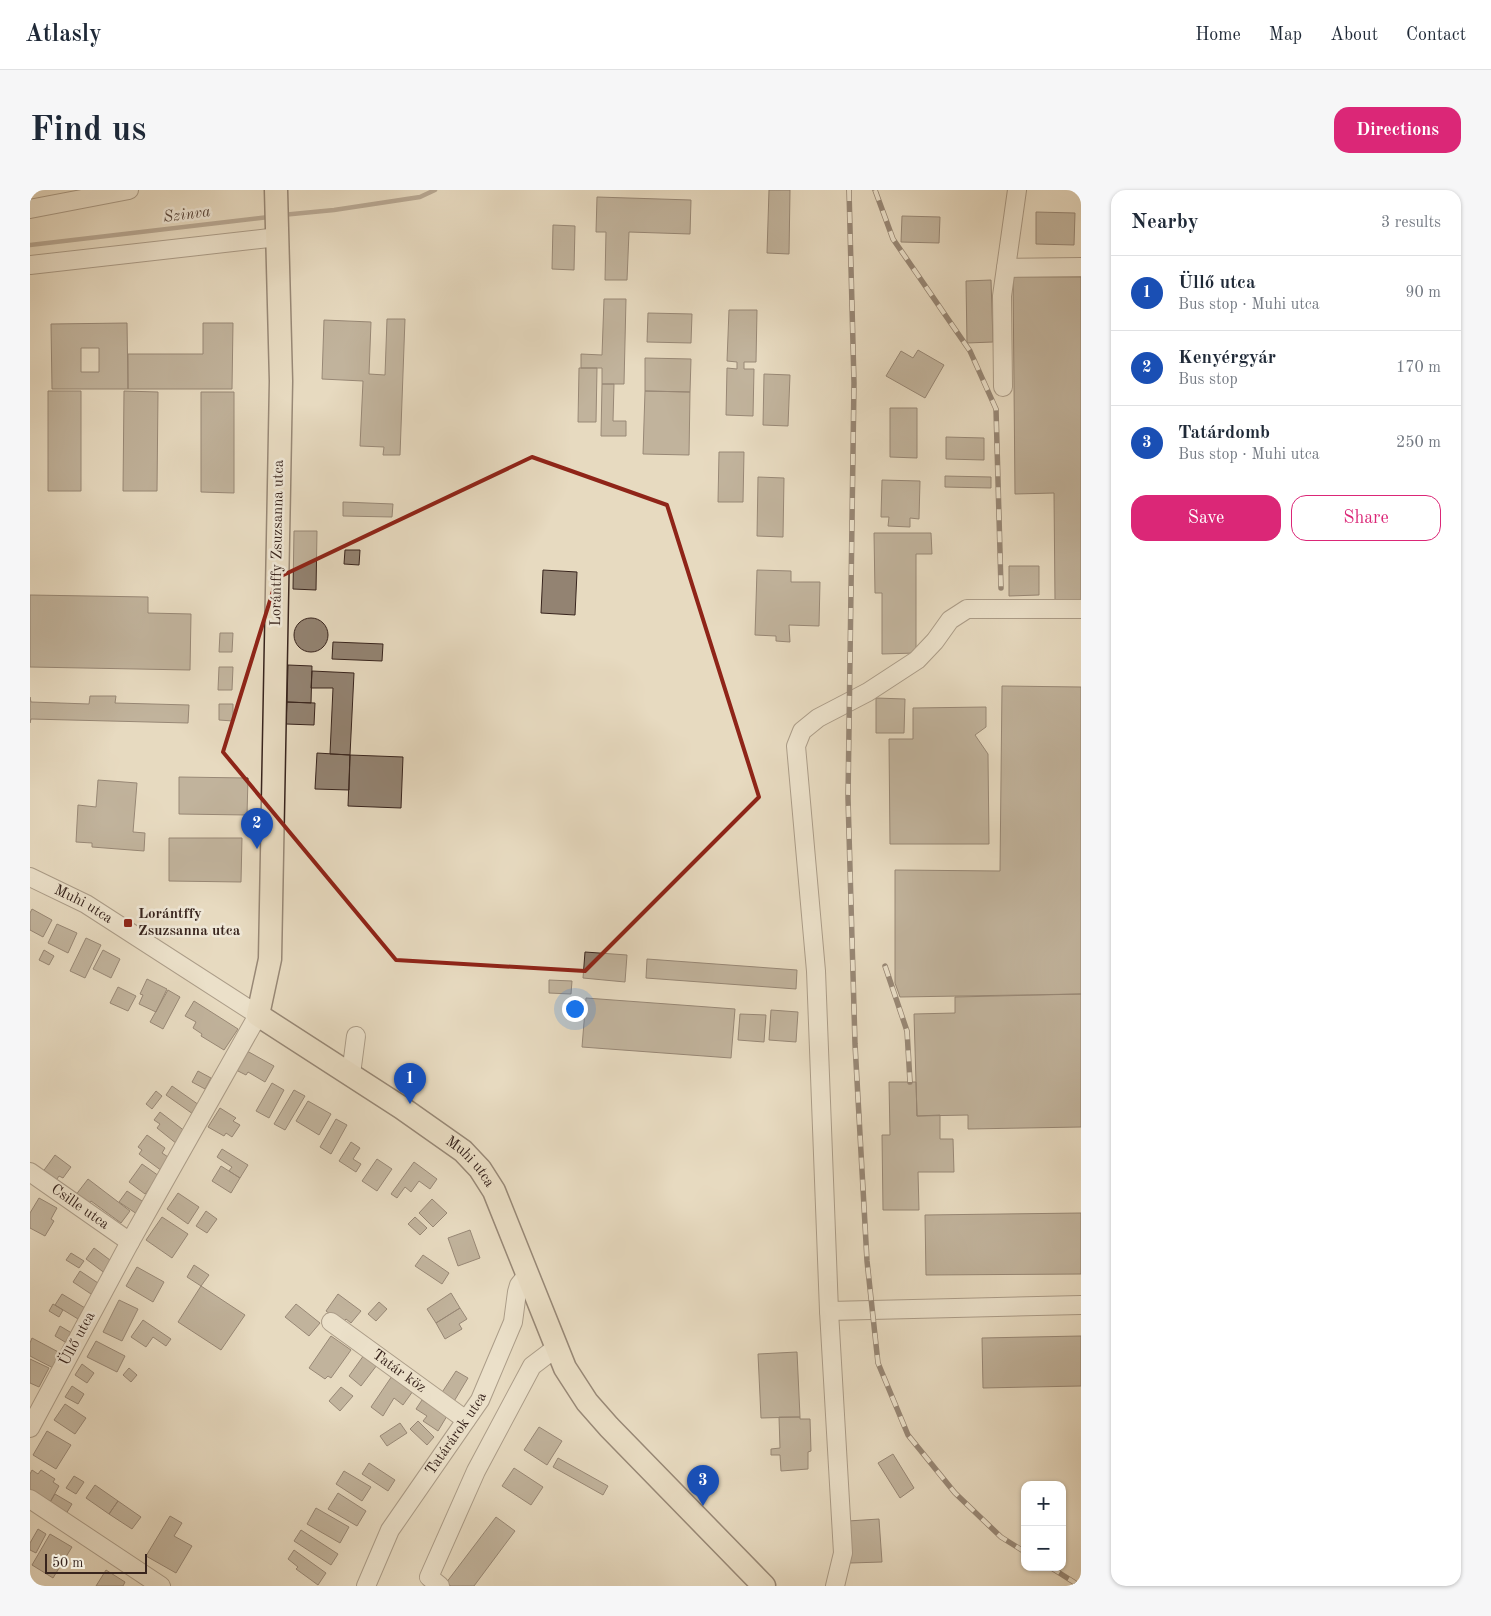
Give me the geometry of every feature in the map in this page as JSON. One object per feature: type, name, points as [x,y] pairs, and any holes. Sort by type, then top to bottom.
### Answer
[{"type":"main road","name":"Lorántffy Zsuzsanna utca","points":[[258,1015],[270,959],[281,381],[276,190]]},
{"type":"main road","name":"Muhi utca","points":[[258,1015],[402,1108],[463,1151],[480,1169],[494,1192],[565,1368],[581,1393],[609,1427],[764,1586]]},
{"type":"street","points":[[30,209],[129,190]]},
{"type":"street","points":[[1003,387],[1002,296],[1017,190]]},
{"type":"street","points":[[30,265],[278,237]]},
{"type":"street","points":[[1006,268],[1081,267]]},
{"type":"street","points":[[835,1586],[844,1553],[829,1311],[816,971],[796,746],[802,731],[818,718],[868,692],[917,660],[935,641],[950,620],[967,609],[1081,609]]},
{"type":"street","name":"Muhi utca","points":[[30,877],[86,904],[258,1015]]},
{"type":"street","name":"Üllő utca","points":[[30,1428],[36,1405],[258,1015]]},
{"type":"street","points":[[351,1074],[356,1036]]},
{"type":"street","name":"Csille utca","points":[[30,1172],[130,1242]]},
{"type":"street","name":"Tatárárok utca","points":[[366,1586],[390,1530],[480,1400],[513,1322],[517,1292],[527,1275]]},
{"type":"street","points":[[829,1311],[1081,1305]]},
{"type":"street","name":"Tatár köz","points":[[331,1322],[466,1420]]},
{"type":"street","points":[[440,1586],[429,1577],[476,1471],[532,1366],[557,1347]]},
{"type":"street","points":[[30,1499],[161,1586]]},
{"type":"highlighted area","points":[[532,457],[667,505],[759,797],[585,971],[396,960],[223,752],[277,578]]},
{"type":"building","points":[[769,190],[790,190],[789,254],[767,253]]},
{"type":"building","points":[[597,197],[691,200],[690,234],[629,232],[627,280],[605,280],[606,232],[596,232]]},
{"type":"building","points":[[1036,212],[1075,213],[1074,245],[1036,244]]},
{"type":"building","points":[[902,216],[940,217],[939,243],[901,242]]},
{"type":"building","points":[[553,225],[575,226],[574,270],[552,269]]},
{"type":"building","points":[[1013,277],[1081,277],[1081,600],[1055,600],[1054,493],[1015,494]]},
{"type":"building","points":[[991,280],[993,342],[967,343],[966,281]]},
{"type":"building","points":[[604,299],[626,299],[624,384],[602,384],[602,368],[581,368],[581,354],[602,355]]},
{"type":"building","points":[[729,310],[757,310],[756,362],[744,362],[744,369],[754,369],[753,416],[726,415],[727,368],[737,369],[737,362],[727,361]]},
{"type":"building","points":[[648,313],[692,314],[691,343],[647,342]]},
{"type":"building","points":[[387,319],[405,319],[400,455],[383,455],[384,447],[360,446],[363,381],[322,379],[324,320],[371,322],[369,374],[385,375]]},
{"type":"building","points":[[127,323],[128,389],[52,389],[51,324]],"holes":[[[81,348],[99,348],[99,372],[81,372]]]},
{"type":"building","points":[[203,323],[233,323],[232,389],[128,389],[128,354],[203,354]]},
{"type":"building","points":[[918,350],[944,365],[925,398],[886,376],[901,351],[913,358]]},
{"type":"building","points":[[645,358],[691,359],[690,392],[645,391]]},
{"type":"building","points":[[579,368],[597,368],[596,422],[578,422]]},
{"type":"building","points":[[764,374],[790,375],[788,426],[763,425]]},
{"type":"building","points":[[602,384],[614,384],[613,421],[626,421],[626,436],[601,436]]},
{"type":"building","points":[[48,391],[81,391],[81,491],[48,491]]},
{"type":"building","points":[[124,391],[158,392],[157,491],[123,491]]},
{"type":"building","points":[[645,391],[690,392],[689,455],[643,454]]},
{"type":"building","points":[[201,392],[234,392],[234,493],[201,492]]},
{"type":"building","points":[[890,408],[917,408],[917,458],[890,457]]},
{"type":"building","points":[[946,437],[984,438],[984,460],[946,459]]},
{"type":"building","points":[[719,452],[744,452],[743,502],[718,502]]},
{"type":"building","points":[[945,476],[991,477],[991,488],[945,487]]},
{"type":"building","points":[[758,477],[784,478],[783,537],[757,536]]},
{"type":"building","points":[[882,480],[920,481],[919,519],[910,518],[910,527],[888,526],[889,517],[881,517]]},
{"type":"building","points":[[343,502],[393,504],[392,517],[343,516]]},
{"type":"building","points":[[294,531],[317,531],[316,590],[293,589]]},
{"type":"building","points":[[874,533],[931,533],[932,554],[916,554],[916,653],[882,654],[882,593],[875,593]]},
{"type":"building","points":[[345,550],[360,550],[359,565],[344,564]]},
{"type":"building","points":[[1009,566],[1039,566],[1039,595],[1009,596]]},
{"type":"building","points":[[543,570],[577,572],[575,615],[541,613]]},
{"type":"building","points":[[757,570],[791,571],[791,582],[820,582],[819,626],[789,625],[790,642],[776,641],[776,636],[755,635]]},
{"type":"building","points":[[30,595],[148,597],[148,613],[191,614],[190,670],[30,667]]},
{"type":"building","points":[[311,618],[323,623],[328,635],[323,647],[311,652],[299,647],[294,635],[299,623]]},
{"type":"building","points":[[220,633],[233,633],[232,652],[219,652]]},
{"type":"building","points":[[333,642],[383,644],[382,661],[332,659]]},
{"type":"building","points":[[288,665],[312,666],[311,703],[287,702]]},
{"type":"building","points":[[219,667],[233,667],[232,690],[218,690]]},
{"type":"building","points":[[312,671],[354,673],[350,755],[330,754],[333,688],[311,688]]},
{"type":"building","points":[[1002,686],[1081,687],[1081,994],[900,997],[895,983],[895,870],[1000,871]]},
{"type":"building","points":[[90,696],[116,696],[115,703],[189,705],[188,723],[31,719],[30,723],[30,697],[31,702],[89,704]]},
{"type":"building","points":[[876,698],[905,699],[904,733],[876,733]]},
{"type":"building","points":[[287,702],[315,703],[314,725],[286,724]]},
{"type":"building","points":[[219,704],[233,704],[233,721],[219,720]]},
{"type":"building","points":[[986,707],[986,727],[975,735],[988,754],[989,844],[890,844],[889,739],[913,739],[913,708]]},
{"type":"building","points":[[317,753],[350,755],[349,790],[315,789]]},
{"type":"building","points":[[350,755],[403,757],[401,808],[348,806]]},
{"type":"building","points":[[179,777],[248,778],[247,815],[179,814]]},
{"type":"building","points":[[98,780],[137,783],[133,832],[145,833],[144,851],[92,847],[92,843],[76,842],[78,805],[96,807]]},
{"type":"building","points":[[169,838],[242,838],[241,882],[169,881]]},
{"type":"building","points":[[32,909],[52,920],[43,937],[30,930],[30,913]]},
{"type":"building","points":[[57,924],[77,933],[68,953],[48,943]]},
{"type":"building","points":[[86,938],[101,945],[85,978],[70,971]]},
{"type":"building","points":[[44,950],[54,956],[49,965],[39,960]]},
{"type":"building","points":[[103,950],[120,959],[111,978],[93,969]]},
{"type":"building","points":[[585,952],[627,955],[625,982],[583,978]]},
{"type":"building","points":[[647,959],[797,970],[796,989],[646,978]]},
{"type":"building","points":[[147,979],[167,989],[156,1012],[139,1004],[143,995],[140,994]]},
{"type":"building","points":[[549,980],[572,981],[571,994],[549,993]]},
{"type":"building","points":[[118,987],[136,996],[128,1011],[110,1003]]},
{"type":"building","points":[[168,990],[180,997],[163,1029],[150,1022]]},
{"type":"building","points":[[1081,994],[1081,1127],[968,1129],[968,1115],[917,1116],[914,1014],[955,1013],[955,997]]},
{"type":"building","points":[[586,998],[735,1009],[731,1058],[582,1047]]},
{"type":"building","points":[[194,1001],[238,1029],[224,1050],[201,1036],[202,1034],[193,1028],[196,1022],[185,1016]]},
{"type":"building","points":[[771,1010],[798,1012],[796,1042],[769,1040]]},
{"type":"building","points":[[740,1014],[766,1015],[764,1042],[738,1040]]},
{"type":"building","points":[[247,1051],[274,1066],[265,1082],[248,1072],[246,1075],[236,1070]]},
{"type":"building","points":[[198,1071],[211,1078],[205,1089],[192,1082]]},
{"type":"building","points":[[889,1082],[916,1082],[917,1116],[940,1115],[940,1139],[953,1139],[954,1172],[918,1172],[919,1210],[883,1210],[882,1135],[890,1135]]},
{"type":"building","points":[[272,1083],[284,1090],[269,1118],[256,1111]]},
{"type":"building","points":[[172,1086],[199,1105],[193,1114],[166,1095]]},
{"type":"building","points":[[294,1090],[305,1096],[285,1130],[274,1124]]},
{"type":"building","points":[[156,1091],[162,1096],[152,1109],[146,1104]]},
{"type":"building","points":[[308,1101],[331,1114],[319,1135],[296,1121]]},
{"type":"building","points":[[220,1108],[236,1118],[233,1121],[240,1125],[232,1137],[226,1133],[224,1136],[208,1127]]},
{"type":"building","points":[[160,1112],[186,1132],[177,1144],[157,1128],[160,1124],[154,1120]]},
{"type":"building","points":[[336,1119],[347,1125],[331,1154],[320,1147]]},
{"type":"building","points":[[147,1135],[165,1148],[162,1153],[171,1159],[162,1171],[139,1154],[142,1150],[138,1147]]},
{"type":"building","points":[[351,1142],[360,1148],[353,1159],[361,1164],[356,1172],[339,1161]]},
{"type":"building","points":[[222,1149],[248,1165],[240,1178],[229,1171],[232,1167],[217,1157]]},
{"type":"building","points":[[55,1155],[71,1167],[63,1178],[59,1176],[55,1182],[42,1173]]},
{"type":"building","points":[[377,1159],[392,1169],[377,1191],[362,1181]]},
{"type":"building","points":[[414,1162],[437,1179],[430,1189],[419,1181],[411,1192],[405,1187],[397,1198],[391,1194]]},
{"type":"building","points":[[142,1164],[159,1176],[145,1194],[129,1182]]},
{"type":"building","points":[[221,1166],[240,1178],[231,1193],[212,1181]]},
{"type":"building","points":[[88,1179],[130,1211],[121,1223],[91,1201],[88,1206],[75,1196]]},
{"type":"building","points":[[127,1191],[145,1203],[137,1214],[119,1202]]},
{"type":"building","points":[[178,1193],[199,1207],[188,1224],[167,1209]]},
{"type":"building","points":[[39,1198],[57,1208],[51,1219],[54,1221],[45,1236],[30,1228],[30,1213]]},
{"type":"building","points":[[432,1199],[447,1213],[433,1227],[419,1213]]},
{"type":"building","points":[[206,1211],[217,1219],[207,1233],[196,1226]]},
{"type":"building","points":[[1081,1213],[1081,1274],[926,1275],[925,1215]]},
{"type":"building","points":[[162,1217],[188,1234],[172,1258],[146,1240]]},
{"type":"building","points":[[415,1217],[427,1228],[420,1235],[408,1224]]},
{"type":"building","points":[[470,1230],[480,1258],[458,1266],[448,1238]]},
{"type":"building","points":[[94,1248],[114,1263],[106,1274],[86,1259]]},
{"type":"building","points":[[71,1253],[84,1261],[79,1268],[66,1260]]},
{"type":"building","points":[[423,1255],[449,1273],[442,1284],[415,1266]]},
{"type":"building","points":[[194,1265],[209,1275],[201,1286],[187,1277]]},
{"type":"building","points":[[137,1267],[164,1282],[153,1302],[126,1286]]},
{"type":"building","points":[[80,1271],[101,1285],[94,1296],[73,1282]]},
{"type":"building","points":[[201,1286],[245,1315],[221,1350],[178,1322]]},
{"type":"building","points":[[451,1293],[460,1308],[436,1323],[427,1309]]},
{"type":"building","points":[[62,1294],[90,1311],[83,1322],[55,1305]]},
{"type":"building","points":[[338,1294],[361,1311],[351,1323],[346,1319],[342,1323],[326,1311]]},
{"type":"building","points":[[119,1300],[138,1309],[122,1341],[103,1332]]},
{"type":"building","points":[[379,1302],[387,1309],[376,1321],[368,1314]]},
{"type":"building","points":[[53,1304],[63,1310],[59,1317],[49,1311]]},
{"type":"building","points":[[296,1304],[320,1323],[309,1336],[285,1317]]},
{"type":"building","points":[[460,1308],[467,1319],[459,1324],[462,1329],[445,1339],[436,1323]]},
{"type":"building","points":[[143,1320],[171,1339],[166,1346],[153,1337],[146,1347],[131,1337]]},
{"type":"building","points":[[60,1326],[75,1335],[70,1345],[55,1336]]},
{"type":"building","points":[[331,1336],[351,1350],[331,1378],[328,1376],[325,1379],[309,1368]]},
{"type":"building","points":[[1081,1336],[1081,1386],[983,1388],[982,1338]]},
{"type":"building","points":[[32,1338],[64,1355],[57,1370],[30,1356]]},
{"type":"building","points":[[96,1341],[125,1356],[117,1372],[87,1357]]},
{"type":"building","points":[[797,1352],[800,1417],[761,1418],[758,1354]]},
{"type":"building","points":[[364,1355],[377,1365],[361,1386],[349,1376]]},
{"type":"building","points":[[30,1359],[49,1368],[39,1387],[30,1383]]},
{"type":"building","points":[[82,1364],[94,1373],[87,1383],[75,1375]]},
{"type":"building","points":[[129,1368],[137,1375],[131,1382],[123,1375]]},
{"type":"building","points":[[456,1371],[468,1378],[450,1408],[437,1400]]},
{"type":"building","points":[[392,1376],[413,1391],[403,1405],[394,1398],[383,1416],[371,1407]]},
{"type":"building","points":[[72,1386],[84,1394],[78,1404],[65,1397]]},
{"type":"building","points":[[341,1387],[353,1396],[340,1411],[329,1401]]},
{"type":"building","points":[[422,1400],[447,1416],[438,1431],[423,1421],[427,1416],[416,1409]]},
{"type":"building","points":[[65,1404],[86,1418],[75,1434],[54,1420]]},
{"type":"building","points":[[779,1417],[810,1419],[811,1451],[808,1452],[808,1469],[781,1471],[780,1455],[771,1455],[771,1449],[780,1448]]},
{"type":"building","points":[[418,1421],[434,1437],[427,1445],[410,1429]]},
{"type":"building","points":[[400,1423],[407,1433],[387,1446],[380,1436]]},
{"type":"building","points":[[539,1427],[562,1441],[547,1465],[524,1450]]},
{"type":"building","points":[[47,1431],[71,1445],[56,1469],[33,1455]]},
{"type":"building","points":[[893,1454],[914,1488],[900,1498],[878,1463]]},
{"type":"building","points":[[558,1458],[608,1486],[603,1495],[553,1467]]},
{"type":"building","points":[[369,1463],[395,1480],[388,1491],[362,1474]]},
{"type":"building","points":[[514,1468],[543,1487],[531,1505],[502,1486]]},
{"type":"building","points":[[32,1470],[38,1474],[41,1470],[55,1479],[53,1482],[59,1486],[49,1504],[30,1493],[30,1474]]},
{"type":"building","points":[[344,1471],[371,1487],[362,1501],[336,1484]]},
{"type":"building","points":[[74,1476],[84,1482],[76,1494],[66,1488]]},
{"type":"building","points":[[95,1485],[118,1501],[109,1514],[86,1498]]},
{"type":"building","points":[[338,1493],[366,1511],[357,1526],[328,1509]]},
{"type":"building","points":[[55,1494],[72,1504],[66,1514],[49,1504]]},
{"type":"building","points":[[118,1501],[141,1517],[132,1529],[109,1514]]},
{"type":"building","points":[[316,1508],[349,1527],[340,1543],[307,1524]]},
{"type":"building","points":[[170,1516],[182,1523],[174,1536],[192,1546],[176,1573],[146,1556]]},
{"type":"building","points":[[496,1517],[515,1531],[474,1586],[451,1586],[446,1583]]},
{"type":"building","points":[[879,1519],[882,1562],[850,1563],[848,1521]]},
{"type":"building","points":[[38,1529],[46,1534],[36,1553],[30,1550],[30,1543]]},
{"type":"building","points":[[301,1530],[338,1554],[331,1565],[294,1541]]},
{"type":"building","points":[[50,1534],[72,1547],[53,1578],[32,1565]]},
{"type":"building","points":[[294,1550],[326,1573],[318,1585],[296,1569],[298,1567],[288,1559]]},
{"type":"building","points":[[106,1570],[125,1582],[123,1586],[96,1586]]},
{"type":"waterway","name":"Szinva","points":[[282,215],[334,210],[420,197],[435,190]]},
{"type":"waterway","name":"Szinva","points":[[30,245],[269,217]]},
{"type":"railway","points":[[849,190],[854,383],[848,798],[855,1044],[867,1261],[878,1363],[908,1435],[955,1493],[1001,1537],[1021,1550]]},
{"type":"railway","points":[[875,190],[893,239],[970,351],[996,409],[1001,588]]},
{"type":"railway","points":[[885,966],[907,1031],[910,1082]]},
{"type":"railway","points":[[1056,1571],[1080,1586]]},
{"type":"place","name":"Kenyérgyár","points":[[257,849]]},
{"type":"place","name":"Lorántffy Zsuzsanna utca","points":[[128,923]]},
{"type":"place","name":"Üllő utca","points":[[410,1104]]},
{"type":"place","name":"Tatárdomb","points":[[703,1506]]}]
